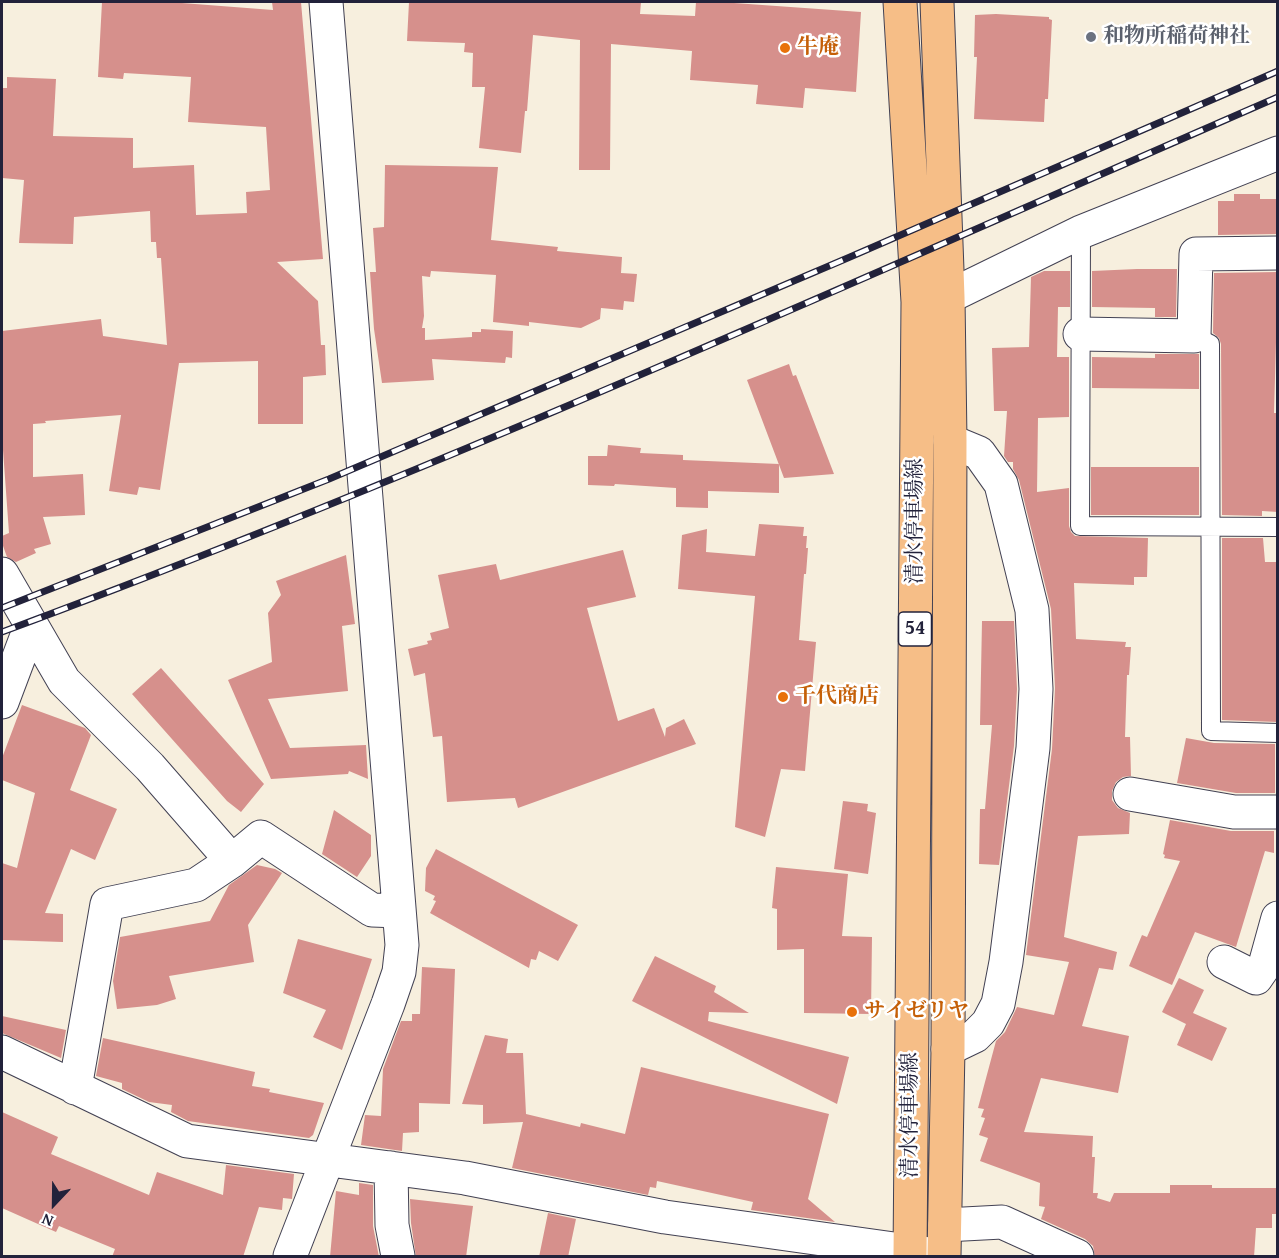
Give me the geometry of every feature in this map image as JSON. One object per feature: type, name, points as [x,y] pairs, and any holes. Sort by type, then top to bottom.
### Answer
[{"type":"main road","name":"清水停車場線","points":[[900,2],[918,302],[910,1254]]},
{"type":"main road","name":"清水停車場線","points":[[937,2],[948,297],[950,441],[945,1246]]},
{"type":"street","points":[[290,1257],[399,972],[402,945],[326,2]]},
{"type":"street","points":[[948,297],[1081,232],[1278,153]]},
{"type":"street","points":[[1080,334],[1194,336],[1196,254],[1278,253]]},
{"type":"street","points":[[948,1049],[975,1036],[988,1023],[998,1004],[1006,962],[1033,748],[1036,689],[1032,610],[1000,484],[979,453],[950,441]]},
{"type":"street","points":[[2,574],[64,681],[150,767],[232,861]]},
{"type":"street","points":[[2,702],[31,625]]},
{"type":"street","points":[[1130,794],[1234,812],[1278,812]]},
{"type":"street","points":[[75,1088],[107,904],[196,885],[232,861],[261,837],[372,910],[399,911]]},
{"type":"street","points":[[1224,962],[1256,978],[1265,965],[1278,918]]},
{"type":"street","points":[[2,1053],[187,1141],[465,1178],[665,1217],[910,1254],[945,1246],[1002,1222],[1077,1257]]},
{"type":"street","points":[[391,1168],[392,1225],[398,1257]]},
{"type":"lane","points":[[1081,232],[1080,526],[1278,527]]},
{"type":"lane","points":[[1194,336],[1210,344],[1211,732],[1278,733]]},
{"type":"building","points":[[102,2],[169,2],[273,10],[272,2],[301,2],[323,259],[277,262],[318,301],[321,345],[325,345],[326,375],[303,377],[303,424],[258,424],[258,361],[179,363],[160,490],[139,487],[137,495],[109,491],[121,415],[33,424],[33,477],[83,474],[85,515],[43,517],[51,544],[34,549],[36,553],[16,562],[7,557],[2,543],[2,536],[9,533],[2,436],[2,331],[101,319],[103,336],[167,345],[161,258],[157,258],[156,242],[151,242],[150,211],[74,217],[73,244],[19,243],[24,180],[2,178],[2,88],[7,88],[7,77],[56,79],[53,136],[133,138],[133,168],[194,165],[196,215],[247,213],[246,192],[270,190],[266,127],[188,122],[191,77],[124,73],[123,79],[98,77]]},
{"type":"building","points":[[409,2],[641,2],[640,14],[695,16],[696,2],[861,12],[856,92],[805,88],[803,108],[756,104],[758,85],[690,80],[692,51],[611,44],[610,170],[579,170],[580,40],[533,35],[521,153],[479,148],[485,87],[472,87],[473,53],[464,52],[465,43],[407,41]]},
{"type":"building","points":[[975,15],[1049,17],[1052,20],[1048,99],[1045,99],[1044,122],[974,119],[977,57],[974,57]]},
{"type":"building","points":[[385,165],[498,167],[491,240],[558,247],[557,251],[622,257],[621,273],[637,274],[634,302],[624,301],[623,310],[601,308],[600,319],[581,328],[529,322],[529,326],[493,322],[496,275],[431,271],[430,277],[422,276],[424,316],[422,328],[425,328],[425,340],[472,337],[472,332],[481,332],[481,329],[513,331],[512,358],[506,357],[505,363],[432,359],[434,380],[382,383],[374,329],[370,272],[376,272],[373,228],[384,227]]},
{"type":"building","points":[[1234,194],[1260,194],[1260,199],[1278,199],[1278,234],[1218,235],[1218,201],[1234,201]]},
{"type":"building","points":[[1177,269],[1176,317],[1155,317],[1155,308],[1092,307],[1092,271]]},
{"type":"building","points":[[1044,271],[1070,271],[1070,307],[1058,307],[1057,357],[1069,357],[1069,417],[1038,418],[1037,492],[1069,488],[1069,526],[1075,536],[1148,538],[1147,577],[1134,577],[1134,585],[1074,583],[1076,639],[1126,642],[1125,647],[1131,647],[1129,675],[1127,675],[1125,737],[1130,737],[1131,776],[1123,777],[1116,782],[1112,791],[1112,800],[1118,808],[1130,813],[1129,834],[1078,836],[1064,937],[1117,952],[1113,970],[1099,968],[1082,1026],[1129,1036],[1118,1093],[1041,1078],[1024,1132],[1093,1136],[1092,1157],[1095,1157],[1093,1193],[1098,1193],[1097,1198],[1110,1202],[1114,1193],[1170,1193],[1170,1185],[1212,1185],[1212,1188],[1278,1188],[1278,1214],[1272,1214],[1272,1228],[1256,1228],[1254,1257],[1095,1257],[1093,1246],[1085,1239],[1041,1219],[1045,1207],[1039,1206],[1040,1183],[980,1161],[988,1138],[979,1135],[985,1118],[981,1117],[984,1109],[978,1108],[996,1041],[1005,1032],[1017,1007],[1054,1015],[1069,962],[1026,955],[1052,749],[1055,688],[1051,609],[1019,480],[1013,469],[1013,462],[1008,462],[1004,456],[1007,411],[994,411],[992,348],[1029,347],[1031,277]]},
{"type":"building","points":[[1278,272],[1274,413],[1278,413],[1278,512],[1262,511],[1262,516],[1222,515],[1221,344],[1219,338],[1213,333],[1214,273]]},
{"type":"building","points":[[1155,354],[1199,354],[1199,389],[1092,388],[1092,357],[1155,358]]},
{"type":"building","points":[[789,364],[793,376],[796,375],[834,474],[784,478],[747,380]]},
{"type":"building","points":[[608,445],[641,448],[640,453],[683,455],[683,460],[779,464],[779,493],[708,491],[708,508],[676,507],[676,488],[615,484],[614,486],[588,485],[588,456],[607,456]]},
{"type":"building","points":[[1091,467],[1199,467],[1199,515],[1091,515]]},
{"type":"building","points":[[759,524],[804,527],[803,536],[807,536],[806,548],[808,548],[799,640],[816,642],[805,771],[781,769],[765,837],[735,827],[755,596],[678,589],[682,535],[707,529],[706,552],[755,556]]},
{"type":"building","points":[[1222,538],[1263,538],[1265,562],[1278,562],[1278,722],[1222,720]]},
{"type":"building","points":[[623,550],[636,597],[587,608],[618,721],[654,708],[665,737],[666,728],[684,719],[696,744],[518,808],[515,798],[447,802],[442,736],[433,737],[425,673],[414,676],[408,649],[428,644],[427,641],[432,640],[430,633],[449,628],[438,575],[496,564],[500,580]]},
{"type":"building","points":[[346,555],[355,624],[342,626],[348,691],[268,699],[290,748],[366,745],[368,779],[349,771],[348,774],[271,779],[228,680],[272,662],[268,613],[281,595],[276,581]]},
{"type":"building","points":[[982,621],[1014,621],[1017,689],[1014,746],[999,865],[979,864],[980,809],[985,809],[992,725],[980,725]]},
{"type":"building","points":[[161,668],[264,784],[241,812],[227,801],[132,694]]},
{"type":"building","points":[[22,705],[85,728],[91,735],[70,790],[117,809],[95,860],[71,849],[45,913],[63,914],[63,942],[2,940],[2,863],[17,868],[35,793],[2,780],[2,758]]},
{"type":"building","points":[[1186,738],[1214,743],[1275,744],[1275,793],[1236,793],[1177,783]]},
{"type":"building","points":[[843,801],[868,804],[867,811],[876,813],[868,874],[834,869]]},
{"type":"building","points":[[334,810],[371,835],[371,856],[357,877],[322,854]]},
{"type":"building","points":[[1170,820],[1231,831],[1274,831],[1274,853],[1265,851],[1236,947],[1195,932],[1172,985],[1129,966],[1142,935],[1147,937],[1180,861],[1164,858],[1163,854]]},
{"type":"building","points":[[436,849],[578,925],[558,961],[539,951],[536,960],[531,959],[529,968],[430,913],[436,901],[433,900],[435,896],[425,891],[426,868]]},
{"type":"building","points":[[257,865],[282,873],[248,925],[254,962],[169,976],[176,999],[157,1005],[117,1009],[113,981],[120,937],[210,921],[229,885]]},
{"type":"building","points":[[776,867],[848,874],[842,936],[872,937],[871,1014],[804,1013],[804,949],[777,950],[777,909],[772,908]]},
{"type":"building","points":[[298,939],[372,959],[342,1050],[313,1037],[326,1010],[283,993]]},
{"type":"building","points":[[655,956],[716,986],[714,992],[749,1013],[709,1012],[708,1021],[849,1057],[837,1104],[632,1001]]},
{"type":"building","points":[[422,967],[455,969],[450,1104],[419,1103],[419,1132],[403,1133],[402,1151],[361,1145],[365,1115],[381,1116],[383,1069],[401,1021],[412,1021],[412,1014],[420,1014]]},
{"type":"building","points":[[1179,978],[1204,990],[1193,1013],[1227,1028],[1212,1061],[1177,1045],[1186,1024],[1162,1012]]},
{"type":"building","points":[[2,1016],[66,1030],[61,1058],[2,1033]]},
{"type":"building","points":[[485,1035],[508,1039],[506,1053],[523,1053],[526,1114],[580,1127],[581,1123],[625,1134],[641,1067],[829,1114],[808,1199],[835,1222],[751,1210],[753,1202],[657,1181],[656,1188],[650,1187],[648,1195],[512,1168],[523,1122],[483,1124],[483,1105],[462,1104]]},
{"type":"building","points":[[103,1038],[255,1072],[252,1086],[270,1089],[269,1092],[324,1103],[313,1135],[309,1138],[188,1121],[171,1112],[172,1105],[149,1102],[122,1089],[122,1083],[96,1076]]},
{"type":"building","points":[[2,1112],[58,1137],[51,1154],[149,1195],[157,1172],[223,1195],[226,1165],[294,1174],[292,1199],[283,1198],[282,1210],[259,1207],[243,1257],[112,1257],[115,1249],[59,1226],[56,1232],[2,1208]]},
{"type":"building","points":[[359,1183],[373,1185],[373,1226],[379,1257],[330,1257],[336,1191],[359,1195]]},
{"type":"building","points":[[410,1199],[473,1206],[466,1257],[416,1257]]},
{"type":"building","points":[[548,1213],[576,1219],[568,1257],[539,1257]]},
{"type":"railway","points":[[2,608],[329,479],[850,257],[1278,71]]},
{"type":"railway","points":[[2,632],[164,571],[484,441],[1278,97]]},
{"type":"place","name":"和物所稲荷神社","points":[[1091,37]]},
{"type":"place","name":"牛庵","points":[[785,48]]},
{"type":"place","name":"千代商店","points":[[783,697]]},
{"type":"place","name":"サイゼリヤ","points":[[852,1012]]}]
